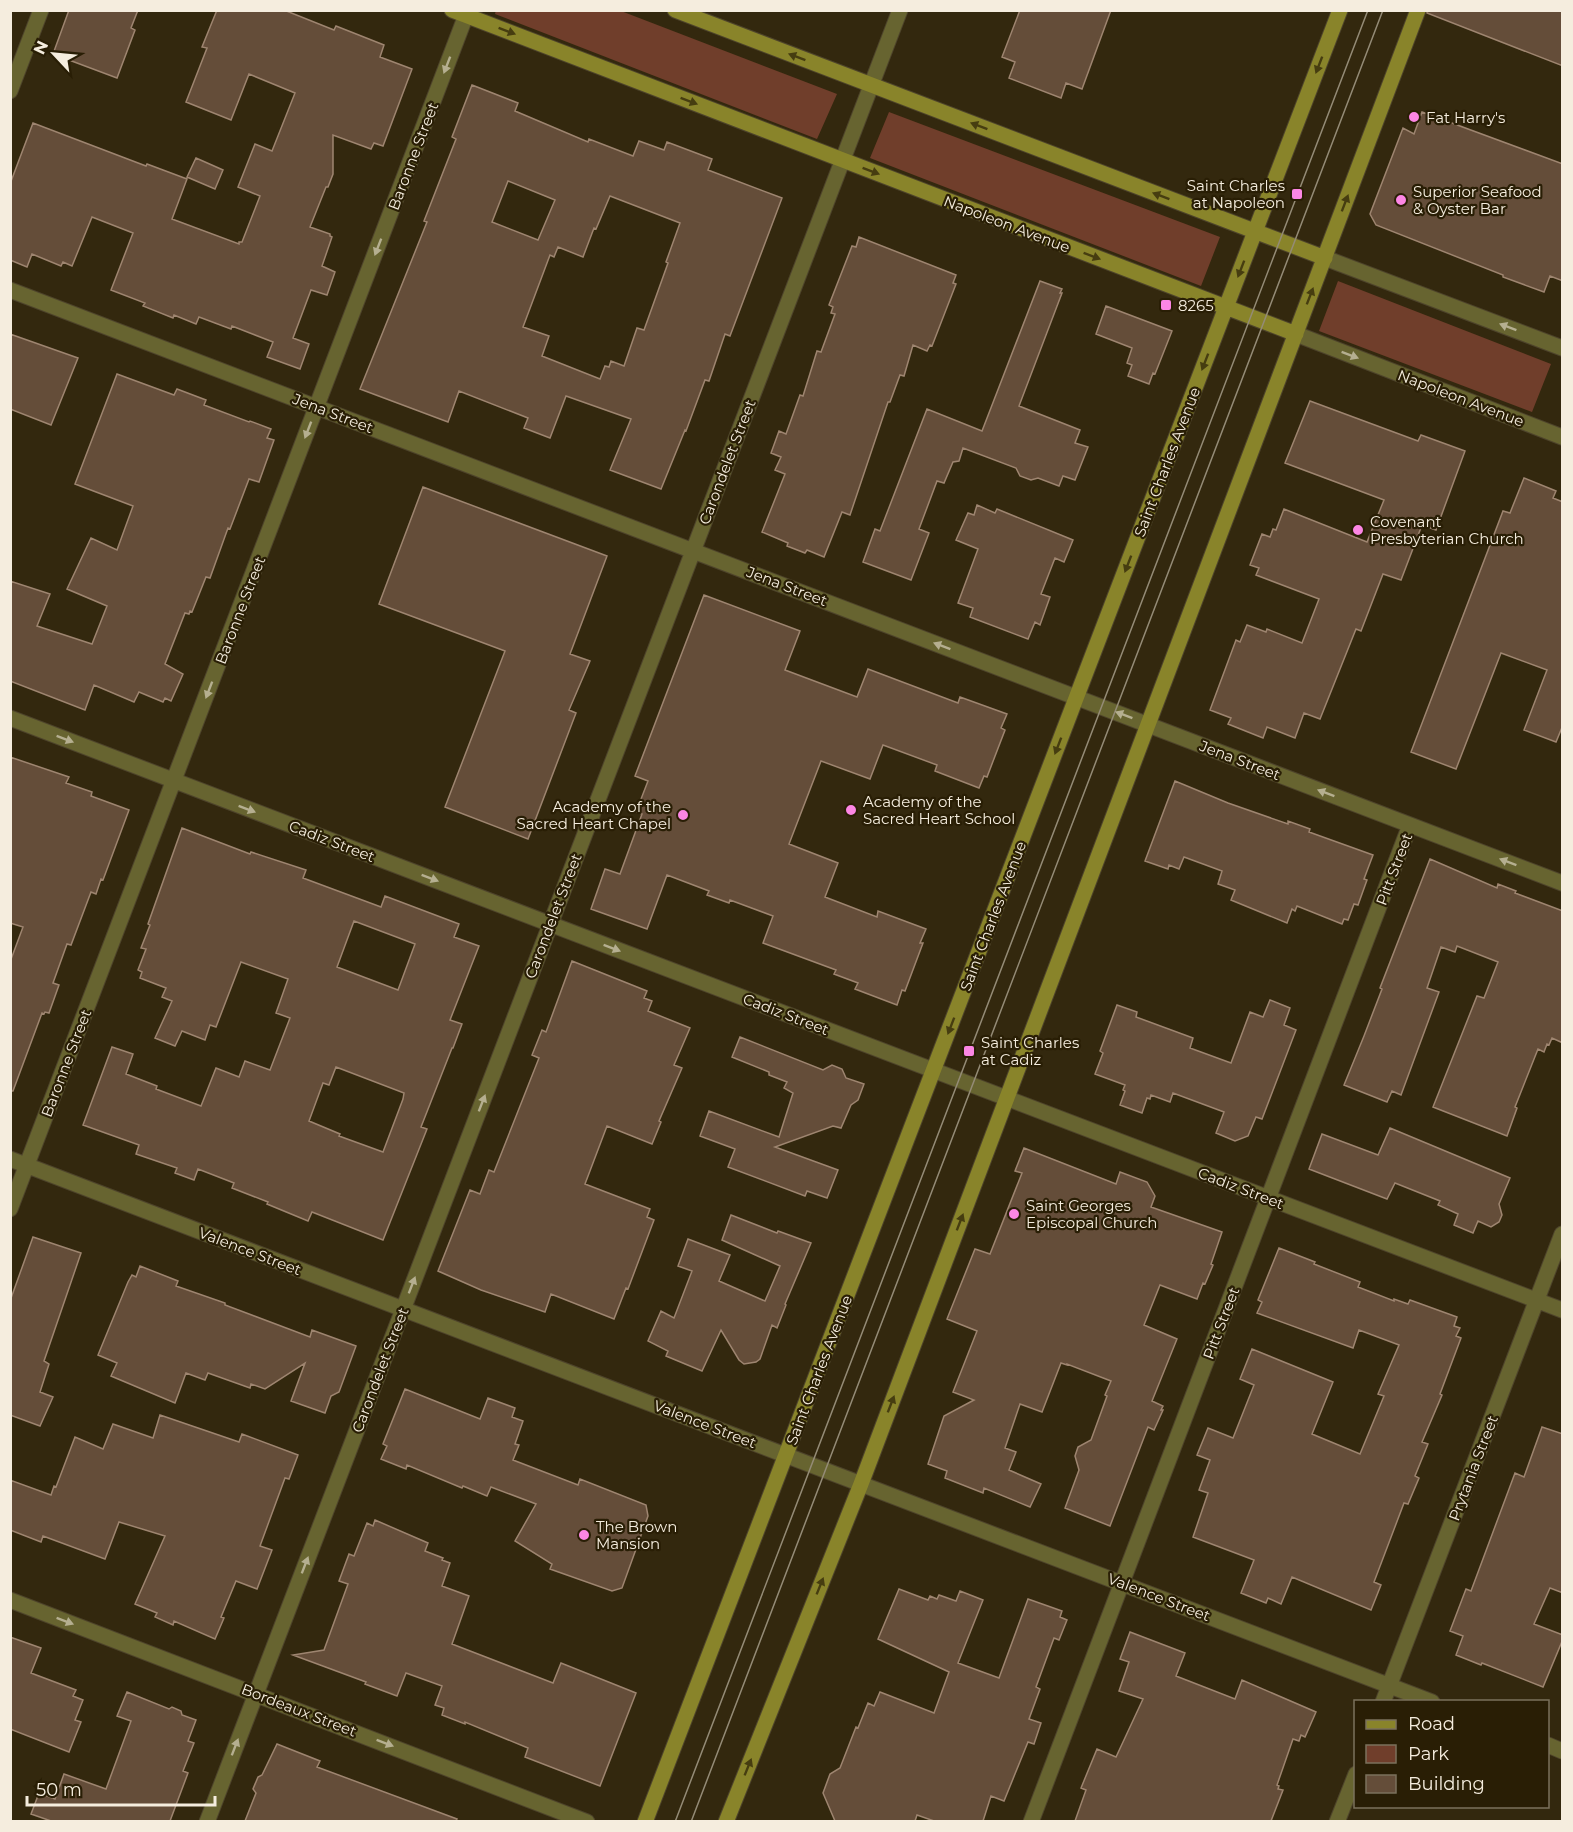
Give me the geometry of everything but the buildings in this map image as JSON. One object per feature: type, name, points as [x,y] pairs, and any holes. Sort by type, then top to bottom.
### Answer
[{"type":"main road","points":[[675,10],[1325,258]]},
{"type":"main road","name":"Saint Charles Avenue","points":[[645,1821],[1340,10]]},
{"type":"main road","points":[[726,1821],[861,1484],[1418,10]]},
{"type":"main road","name":"Napoleon Avenue","points":[[462,12],[1296,334]]},
{"type":"street","points":[[10,91],[41,10]]},
{"type":"street","name":"Carondelet Street","points":[[207,1821],[900,10]]},
{"type":"street","name":"Baronne Street","points":[[10,1209],[317,407],[462,12]]},
{"type":"street","points":[[1325,258],[1563,348]]},
{"type":"street","name":"Jena Street","points":[[10,290],[1563,883]]},
{"type":"street","name":"Napoleon Avenue","points":[[1296,334],[1562,434]]},
{"type":"street","name":"Cadiz Street","points":[[10,718],[1563,1310]]},
{"type":"street","name":"Pitt Street","points":[[1031,1821],[1410,825]]},
{"type":"street","name":"Valence Street","points":[[10,1159],[1429,1700]]},
{"type":"street","name":"Prytania Street","points":[[1383,1700],[1563,1234]]},
{"type":"street","name":"Bordeaux Street","points":[[10,1600],[587,1821]]},
{"type":"street","points":[[1337,1821],[1354,1779]]},
{"type":"green space","points":[[496,10],[621,11],[837,94],[817,139],[495,14]]},
{"type":"green space","points":[[889,112],[1220,237],[1201,286],[870,158]]},
{"type":"green space","points":[[1338,281],[1551,364],[1532,412],[1319,331]]},
{"type":"tram line","points":[[675,1822],[1368,10]]},
{"type":"tram line","points":[[691,1822],[1383,10]]},
{"type":"place","name":"Fat Harry's","points":[[1414,117]]},
{"type":"place","name":"Saint Charles at Napoleon","points":[[1297,194]]},
{"type":"place","name":"Superior Seafood & Oyster Bar","points":[[1401,200]]},
{"type":"place","name":"8265","points":[[1166,305]]},
{"type":"place","name":"Covenant Presbyterian Church","points":[[1358,530]]},
{"type":"place","name":"Academy of the Sacred Heart School","points":[[851,810]]},
{"type":"place","name":"Academy of the Sacred Heart Chapel","points":[[683,815]]},
{"type":"place","name":"Saint Charles at Cadiz","points":[[969,1051]]},
{"type":"place","name":"Saint Georges Episcopal Church","points":[[1014,1214]]},
{"type":"place","name":"The Brown Mansion","points":[[584,1535]]}]
